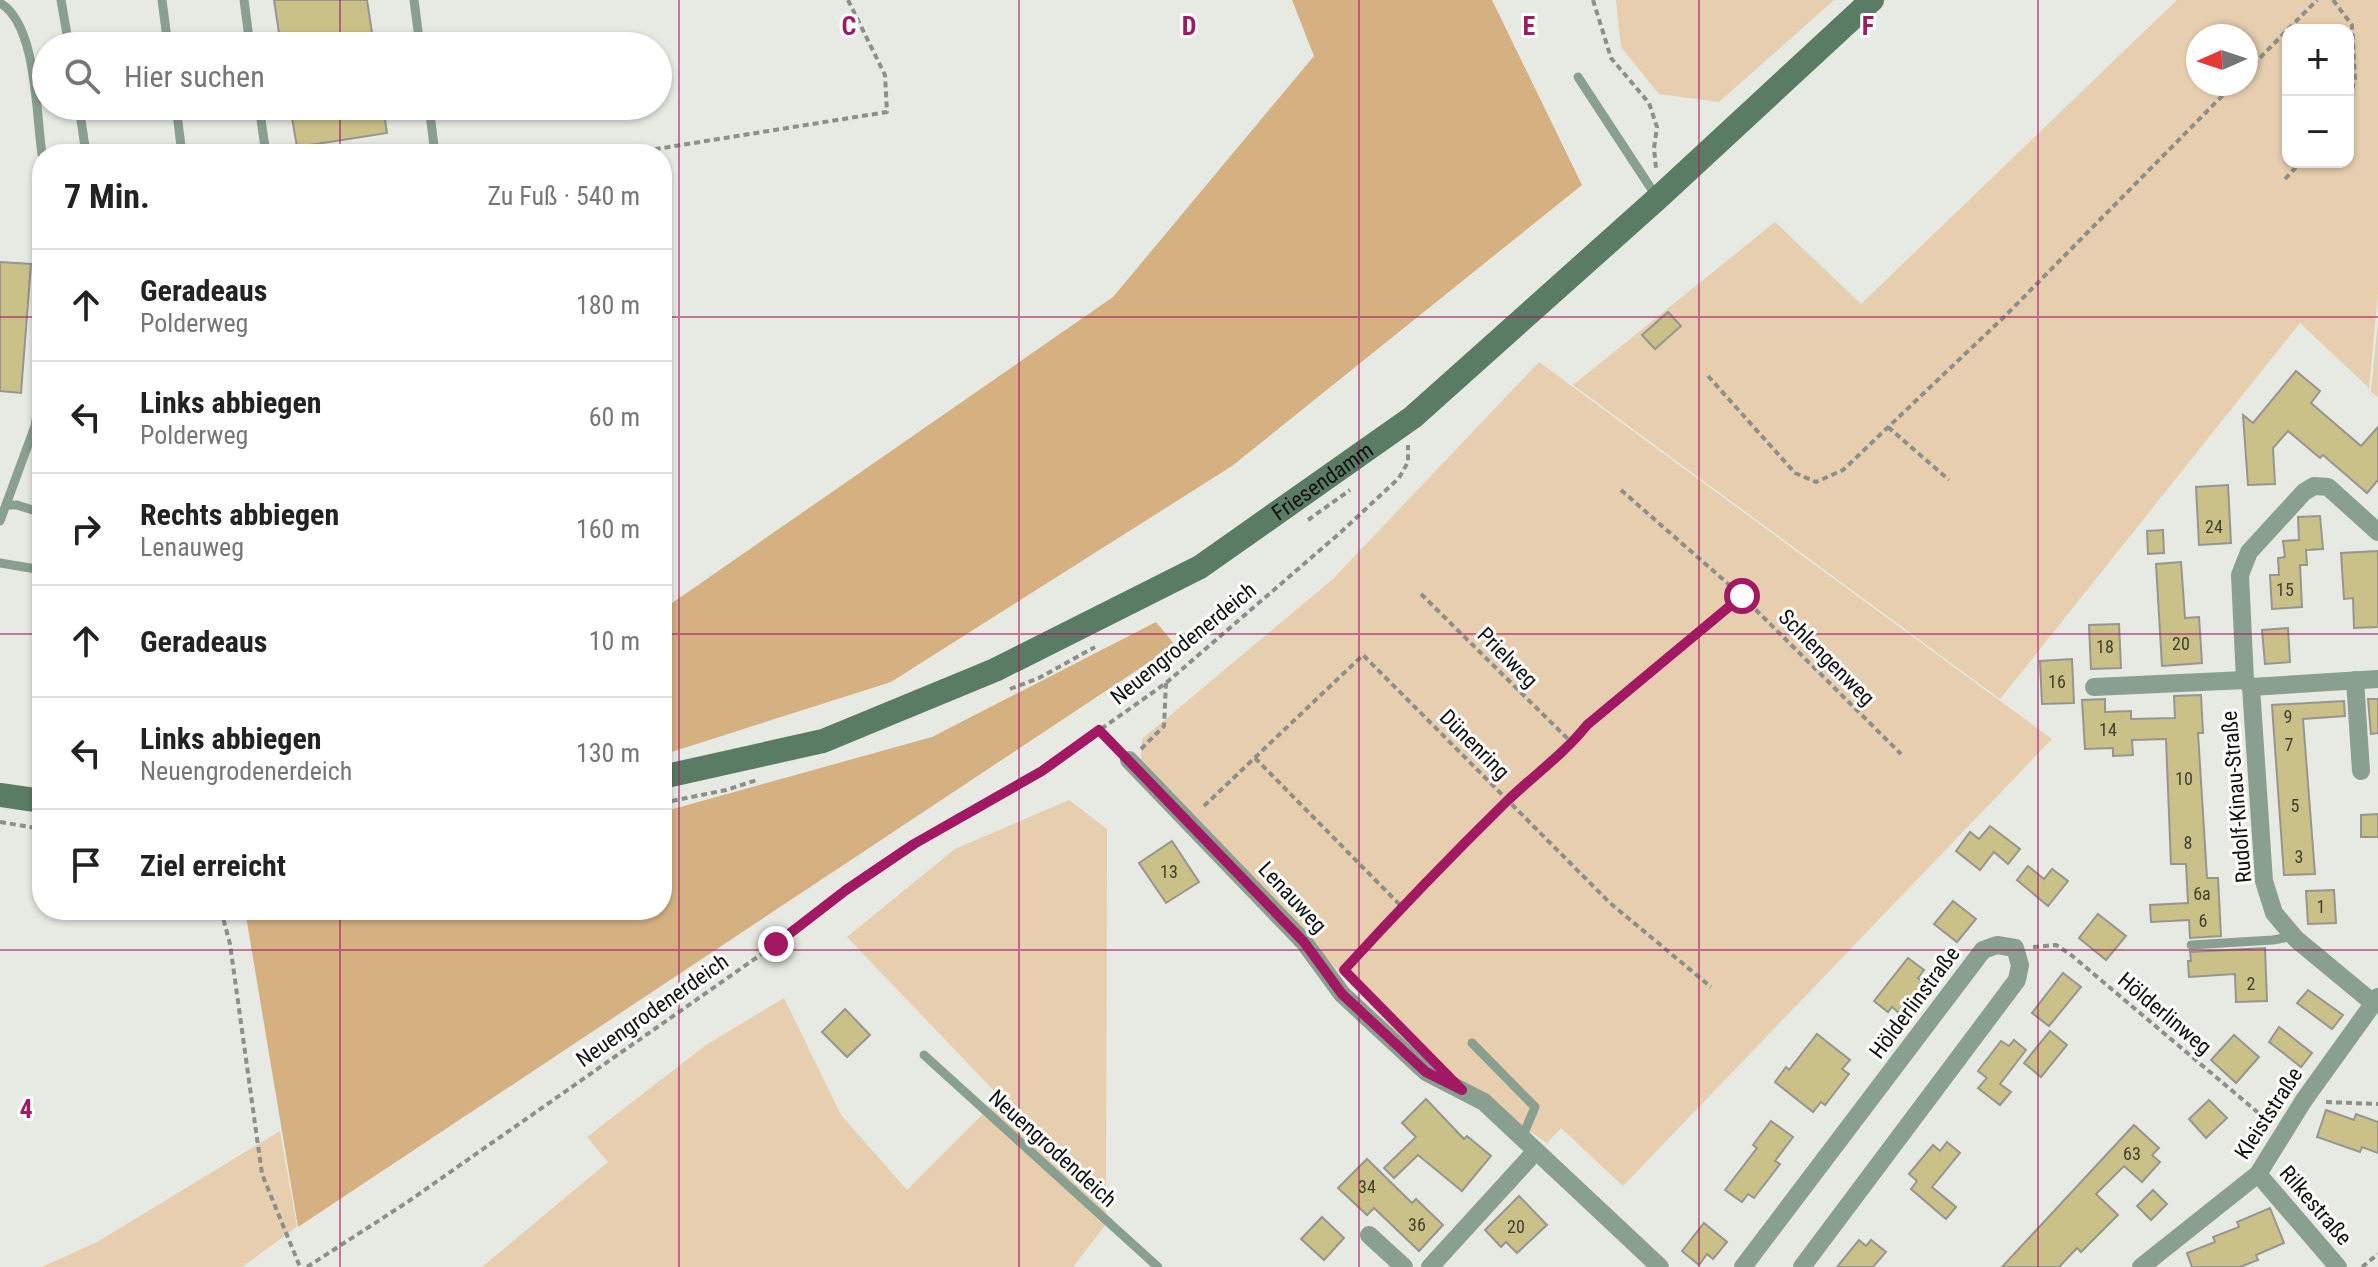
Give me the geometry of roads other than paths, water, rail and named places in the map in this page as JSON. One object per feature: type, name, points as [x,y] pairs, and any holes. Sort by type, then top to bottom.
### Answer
[{"type":"main road","name":"Friesendamm","points":[[672,775],[823,741],[995,670],[1200,567],[1413,417],[1658,198],[1872,0]]},
{"type":"main road","points":[[0,795],[32,800]]},
{"type":"street","name":"Rudolf-Kinau-Straße","points":[[2375,999],[2294,936],[2274,913],[2264,881],[2240,575],[2249,552],[2304,492],[2314,486],[2328,487],[2378,532]]},
{"type":"street","name":"Rudolf-Kinau-Straße","points":[[2094,687],[2378,679]]},
{"type":"street","points":[[2355,680],[2361,771]]},
{"type":"street","name":"Lenauweg","points":[[1129,760],[1304,942],[1342,994],[1426,1072],[1484,1102],[1660,1267]]},
{"type":"street","name":"Hölderlinstraße","points":[[1743,1267],[1983,950],[1997,945],[2015,948],[2020,965],[2017,980],[1802,1267]]},
{"type":"street","name":"Kleiststraße","points":[[2141,1267],[2258,1174],[2281,1134],[2375,999]]},
{"type":"street","points":[[1430,1267],[1536,1151]]},
{"type":"street","name":"Rilkestraße","points":[[2258,1174],[2338,1267]]},
{"type":"street","points":[[1369,1235],[1404,1267]]},
{"type":"lane","points":[[61,0],[67,32]]},
{"type":"lane","points":[[162,0],[166,32]]},
{"type":"lane","points":[[244,0],[248,32]]},
{"type":"lane","points":[[414,0],[418,32]]},
{"type":"lane","points":[[0,3],[10,8],[26,42],[32,84]]},
{"type":"lane","points":[[1578,77],[1658,198]]},
{"type":"lane","points":[[37,120],[41,144]]},
{"type":"lane","points":[[81,120],[85,144]]},
{"type":"lane","points":[[178,120],[181,144]]},
{"type":"lane","points":[[261,120],[265,144]]},
{"type":"lane","points":[[431,120],[434,144]]},
{"type":"lane","points":[[0,521],[32,435]]},
{"type":"lane","points":[[8,505],[32,510]]},
{"type":"lane","points":[[0,563],[32,568]]},
{"type":"lane","points":[[2191,945],[2294,936]]},
{"type":"lane","points":[[1472,1043],[1535,1107],[1522,1138]]},
{"type":"lane","name":"Neuengrodendeich","points":[[924,1055],[1158,1267]]}]
